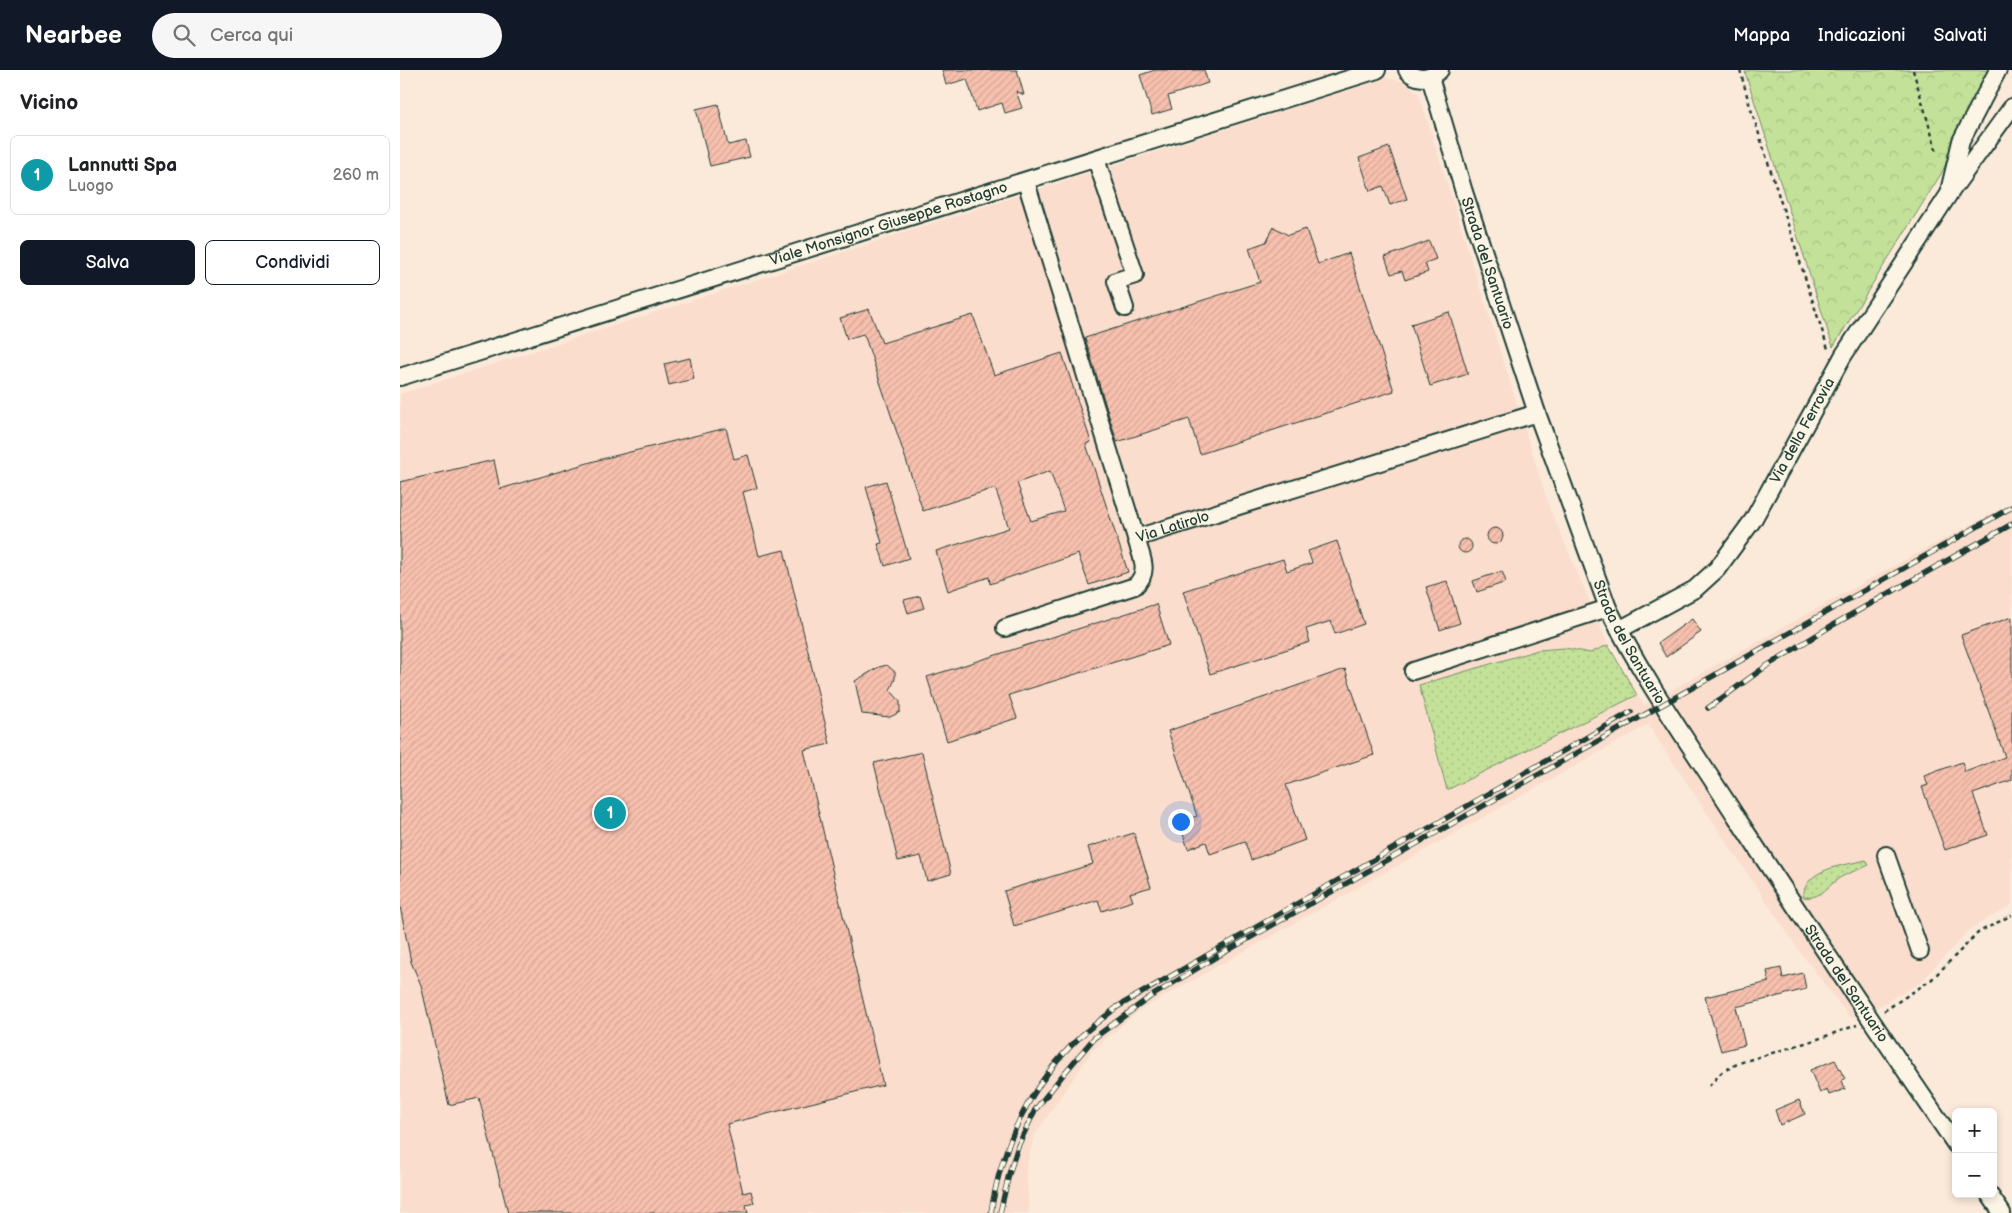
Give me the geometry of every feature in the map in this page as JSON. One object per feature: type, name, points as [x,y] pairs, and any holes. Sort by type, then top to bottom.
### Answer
[{"type":"street","name":"Viale Monsignor Giuseppe Rostagno","points":[[400,377],[1026,182],[1377,70]]},
{"type":"street","points":[[1407,70],[1416,77],[1435,74]]},
{"type":"street","name":"Via della Ferrovia","points":[[1949,194],[1961,141],[1998,70]]},
{"type":"street","name":"Strada del Santuario","points":[[1435,74],[1464,192],[1537,412],[1608,608],[1664,705],[1811,931],[1952,1139]]},
{"type":"street","name":"Via della Ferrovia","points":[[1619,630],[1695,589],[1717,569],[1753,520],[1837,366],[1949,194],[2012,106]]},
{"type":"street","points":[[1096,159],[1135,275],[1116,281],[1125,308]]},
{"type":"street","name":"Via Latirolo","points":[[1026,182],[1136,538],[1537,412]]},
{"type":"street","points":[[1005,628],[1135,586],[1142,580],[1145,569],[1136,538]]},
{"type":"street","points":[[1413,671],[1608,608]]},
{"type":"street","points":[[1886,855],[1920,951]]},
{"type":"street","points":[[1992,1198],[2002,1213]]},
{"type":"path","points":[[1740,70],[1824,340],[1837,366]]},
{"type":"path","points":[[1913,70],[1937,153]]},
{"type":"shaded area","points":[[1386,78],[1406,82],[1419,94],[1549,506],[1608,645],[1590,654],[1565,648],[1447,789],[1637,695],[1644,705],[1873,577],[2012,503],[2012,905],[1970,929],[1920,983],[1879,1006],[1850,1018],[1800,952],[1648,725],[1140,1010],[1092,1051],[1034,1136],[1026,1170],[1029,1213],[400,1213],[400,394]]},
{"type":"green space","points":[[1750,70],[1990,70],[1941,174],[1833,347],[1745,72]]},
{"type":"green space","points":[[1608,645],[1637,695],[1447,790],[1419,685],[1538,650],[1565,648],[1590,653]]},
{"type":"green space","points":[[1866,860],[1869,865],[1843,876],[1820,894],[1803,897],[1805,887],[1817,874],[1836,867]]},
{"type":"building","points":[[942,70],[1017,70],[1024,95],[1016,91],[1022,108],[1005,113],[1002,103],[977,111],[967,79],[946,85]]},
{"type":"building","points":[[1155,70],[1204,70],[1208,83],[1168,96],[1172,109],[1152,115],[1140,75]]},
{"type":"building","points":[[718,104],[728,145],[746,141],[750,157],[710,166],[696,109]]},
{"type":"building","points":[[1389,147],[1407,199],[1390,205],[1383,186],[1370,191],[1359,158]]},
{"type":"building","points":[[1274,227],[1288,235],[1306,229],[1318,264],[1349,253],[1394,391],[1200,454],[1189,419],[1117,442],[1085,338],[1260,282],[1249,248],[1266,242]]},
{"type":"building","points":[[1429,241],[1436,259],[1425,263],[1428,272],[1405,280],[1402,271],[1391,274],[1385,257]]},
{"type":"building","points":[[869,309],[882,343],[973,315],[994,375],[1062,353],[1091,442],[1086,444],[1128,572],[1089,585],[1078,554],[990,584],[989,577],[948,591],[936,551],[1009,528],[995,488],[923,511],[865,337],[863,334],[847,339],[840,318]],"holes":[[[1050,471],[1064,511],[1031,521],[1017,483]]]},
{"type":"building","points":[[1449,312],[1468,374],[1430,386],[1411,324]]},
{"type":"building","points":[[690,358],[694,379],[669,385],[664,364]]},
{"type":"building","points":[[726,428],[734,459],[748,455],[757,488],[743,492],[759,556],[784,550],[830,744],[804,750],[883,1085],[727,1124],[743,1193],[751,1191],[754,1203],[746,1205],[748,1213],[508,1213],[479,1098],[449,1105],[421,985],[411,962],[400,906],[400,482],[494,460],[500,489],[598,460]]},
{"type":"building","points":[[886,481],[909,558],[885,566],[878,544],[882,543],[866,487]]},
{"type":"building","points":[[1495,528],[1503,536],[1495,544],[1487,536]]},
{"type":"building","points":[[1462,539],[1468,539],[1472,546],[1468,553],[1462,553],[1458,549],[1458,543]]},
{"type":"building","points":[[1337,541],[1364,624],[1335,634],[1331,621],[1306,629],[1310,642],[1210,674],[1183,591],[1283,559],[1287,571],[1312,563],[1308,551]]},
{"type":"building","points":[[1502,571],[1506,582],[1477,592],[1473,581]]},
{"type":"building","points":[[1447,581],[1460,623],[1440,630],[1426,587]]},
{"type":"building","points":[[920,596],[924,608],[908,613],[904,600]]},
{"type":"building","points":[[1156,604],[1169,645],[1009,695],[1017,718],[947,741],[927,677]]},
{"type":"building","points":[[2012,617],[2012,780],[1973,794],[1988,835],[1945,850],[1922,787],[1928,785],[1924,776],[1962,762],[1965,772],[2005,757],[1961,635]]},
{"type":"building","points":[[1692,619],[1701,632],[1666,657],[1658,643]]},
{"type":"building","points":[[887,665],[895,672],[895,679],[890,690],[900,701],[900,712],[890,717],[862,714],[855,681],[879,667]]},
{"type":"building","points":[[1345,669],[1374,755],[1286,785],[1305,840],[1251,860],[1245,842],[1210,854],[1206,842],[1188,849],[1179,822],[1197,816],[1168,731]]},
{"type":"building","points":[[922,752],[951,874],[927,881],[921,856],[898,861],[874,763]]},
{"type":"building","points":[[1134,833],[1151,887],[1130,893],[1133,901],[1102,911],[1098,900],[1014,926],[1004,891],[1093,864],[1088,847]]},
{"type":"building","points":[[1781,968],[1783,978],[1803,973],[1806,989],[1736,1007],[1745,1045],[1721,1051],[1705,997],[1769,982],[1767,971]]},
{"type":"building","points":[[1835,1060],[1845,1079],[1842,1080],[1845,1089],[1829,1095],[1827,1090],[1820,1093],[1810,1070]]},
{"type":"building","points":[[1799,1100],[1805,1114],[1780,1125],[1775,1110]]},
{"type":"railway","points":[[1000,1213],[1018,1146],[1035,1110],[1094,1038],[1150,997],[1216,957],[2012,507]]},
{"type":"railway","points":[[1708,708],[1765,667],[1831,626],[2012,524]]},
{"type":"railway","points":[[991,1213],[1002,1163],[1021,1117],[1047,1074],[1063,1054],[1085,1032],[1117,1007],[1631,712]]},
{"type":"place","name":"Lannutti Spa","points":[[610,813]]}]
